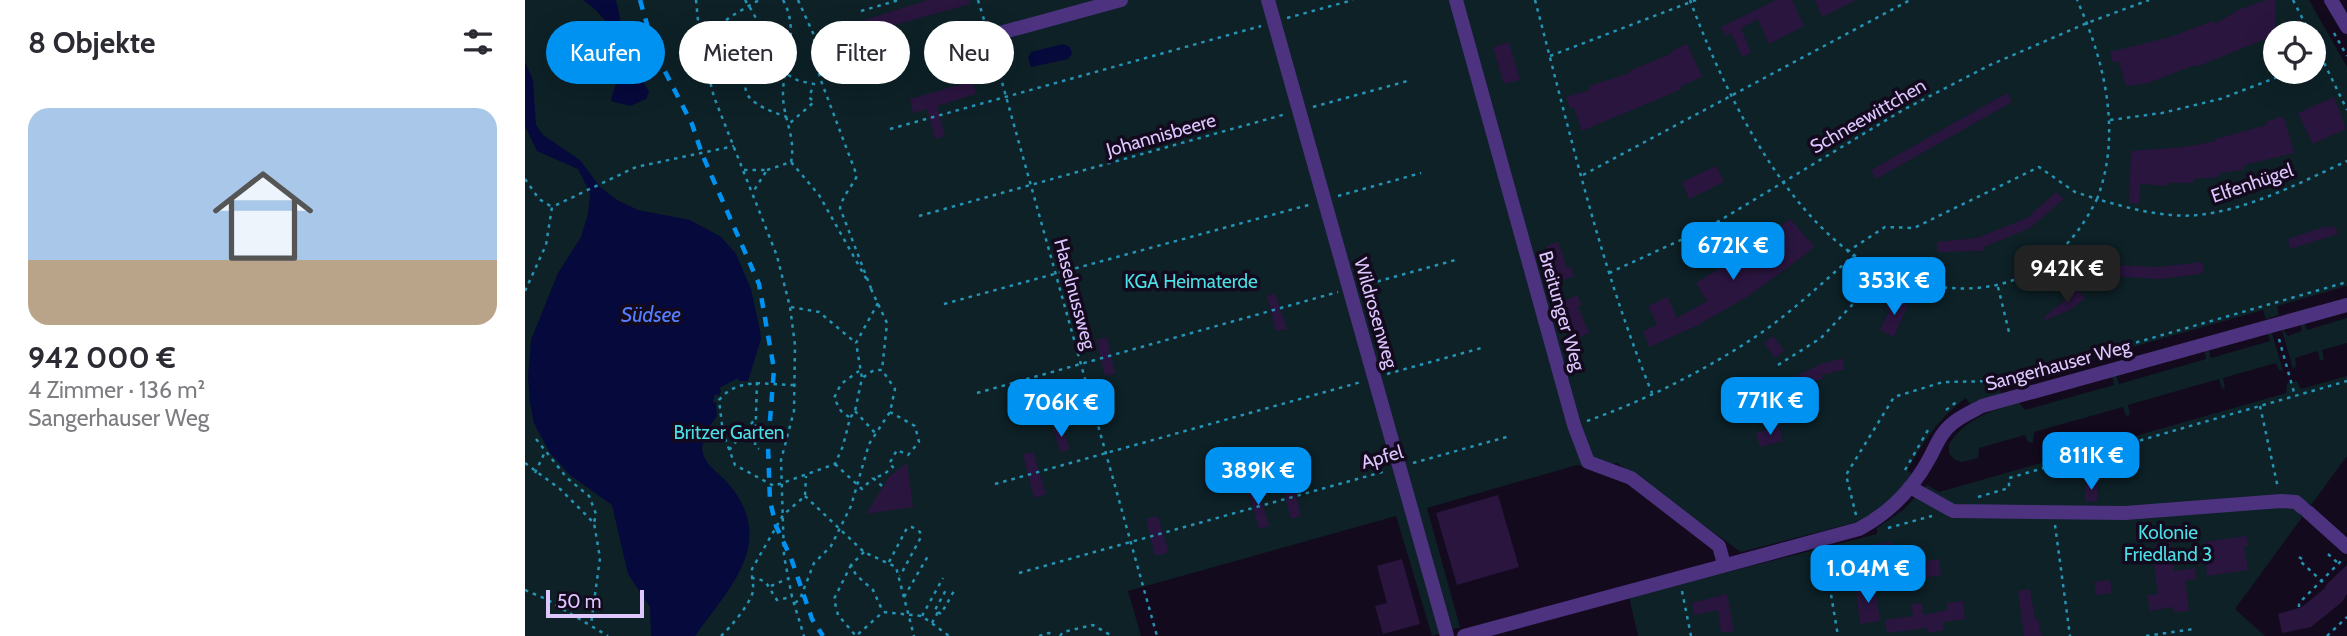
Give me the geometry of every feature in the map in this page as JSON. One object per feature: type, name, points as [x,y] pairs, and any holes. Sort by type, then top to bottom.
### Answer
[{"type":"street","points":[[1014,30],[1121,0]]},
{"type":"street","name":"Wildrosenweg","points":[[1268,0],[1447,636]]},
{"type":"street","name":"Breitunger Weg","points":[[1456,0],[1574,425],[1588,462],[1631,478],[1719,546],[1724,564]]},
{"type":"street","points":[[2331,0],[2347,27]]},
{"type":"street","name":"Sangerhauser Weg","points":[[1464,636],[1859,528],[1882,517],[1910,487],[1939,439],[1953,423],[1982,406],[2347,305]]},
{"type":"street","points":[[1910,487],[1953,511],[2125,513],[2296,502],[2347,547]]},
{"type":"path","points":[[696,0],[698,21]]},
{"type":"path","points":[[745,0],[758,22],[760,44],[748,70],[745,88],[751,99],[766,110],[787,117]]},
{"type":"path","points":[[725,21],[759,0]]},
{"type":"path","points":[[783,0],[789,21]]},
{"type":"path","points":[[798,0],[813,33],[821,78],[857,176],[851,188],[843,194],[840,208],[872,291]]},
{"type":"path","points":[[861,11],[899,0]]},
{"type":"path","name":"Haselnussweg","points":[[978,0],[984,21]]},
{"type":"path","points":[[890,129],[1353,0]]},
{"type":"path","points":[[1535,0],[1609,273],[1628,336],[1652,393]]},
{"type":"path","points":[[1550,56],[1696,0]]},
{"type":"path","points":[[1582,176],[1910,0]]},
{"type":"path","points":[[1690,1],[1730,97],[1783,181],[1814,219],[1847,252],[1883,272],[1914,283],[1970,289],[1998,286],[2033,272],[2060,251],[2087,218],[2097,199],[2109,159],[2111,120],[2105,87],[2087,23],[2077,0]]},
{"type":"path","name":"Schneewittchen","points":[[1609,273],[1709,227],[1903,110],[1979,70],[2087,23],[2149,0]]},
{"type":"path","points":[[2293,0],[2304,21]]},
{"type":"path","points":[[2326,63],[2347,110]]},
{"type":"path","name":"Johannisbeere","points":[[919,216],[1411,80]]},
{"type":"path","points":[[790,123],[814,102],[809,97],[814,83],[797,81]]},
{"type":"path","points":[[2111,120],[2162,113],[2220,99],[2263,83]]},
{"type":"path","points":[[711,84],[777,256],[790,307],[795,345],[794,411],[781,460],[784,556],[787,579],[804,636]]},
{"type":"path","points":[[785,84],[783,96],[794,150],[792,162],[819,195],[878,303],[887,323],[882,370],[895,389],[890,412],[869,444],[851,506],[831,546],[814,563],[800,599],[795,603]]},
{"type":"path","name":"Haselnussweg","points":[[1002,84],[1157,636]]},
{"type":"path","points":[[552,207],[636,167],[734,146]]},
{"type":"path","name":"Elfenhügel","points":[[1847,252],[1885,228],[1915,228],[2039,167],[2075,192],[2173,216],[2200,215],[2267,195],[2347,161]]},
{"type":"path","points":[[744,170],[767,170],[792,162]]},
{"type":"path","points":[[753,193],[767,170]]},
{"type":"path","points":[[944,304],[1421,173]]},
{"type":"path","points":[[525,179],[539,199],[552,207]]},
{"type":"path","points":[[525,291],[546,245],[552,207]]},
{"type":"path","points":[[1574,425],[1652,393],[1758,335],[1804,300],[1853,256]]},
{"type":"path","points":[[977,393],[1459,259]]},
{"type":"path","points":[[1778,365],[1821,338],[1883,272]]},
{"type":"path","points":[[1998,286],[2009,332]]},
{"type":"path","points":[[794,386],[757,382],[743,384],[729,388],[719,400],[719,417],[735,465],[768,484],[781,484],[835,464],[850,418],[855,411],[862,378],[856,343],[878,303]]},
{"type":"path","points":[[2269,304],[2295,396]]},
{"type":"path","points":[[790,307],[819,313],[856,343]]},
{"type":"path","points":[[995,484],[1485,347]]},
{"type":"path","points":[[862,378],[874,370],[882,370]]},
{"type":"path","points":[[850,418],[841,411],[834,398],[841,384],[859,371]]},
{"type":"path","points":[[2009,488],[2009,478],[2347,381]]},
{"type":"path","points":[[757,382],[755,446],[759,449]]},
{"type":"path","points":[[2260,406],[2281,502]]},
{"type":"path","points":[[855,411],[876,434]]},
{"type":"path","points":[[835,464],[862,489],[873,478],[883,475],[893,467],[889,464],[897,450],[908,455],[919,442],[915,426],[890,412]]},
{"type":"path","points":[[729,450],[756,418]]},
{"type":"path","name":"Apfel","points":[[1019,573],[1510,436]]},
{"type":"path","points":[[535,439],[567,478],[589,496],[596,514],[594,523],[600,558],[591,624]]},
{"type":"path","points":[[535,472],[545,452]]},
{"type":"path","points":[[525,463],[560,489],[594,523]]},
{"type":"path","points":[[873,478],[881,485],[883,475]]},
{"type":"path","points":[[720,636],[749,602],[754,589],[750,578],[757,559],[783,515],[805,496],[806,476]]},
{"type":"path","points":[[805,496],[864,552],[896,567],[913,636]]},
{"type":"path","points":[[1887,528],[1953,511]]},
{"type":"path","points":[[2053,513],[2070,636]]},
{"type":"path","points":[[889,562],[907,528],[912,527],[920,532],[921,537],[899,577]]},
{"type":"path","points":[[1822,546],[1837,636]]},
{"type":"path","points":[[864,552],[851,565],[834,599],[838,615],[856,636],[883,612],[922,616],[949,636]]},
{"type":"path","points":[[2328,554],[2339,564]]},
{"type":"path","points":[[2299,607],[2299,603],[2324,583],[2347,555]]},
{"type":"path","points":[[904,597],[928,556]]},
{"type":"path","points":[[2299,557],[2324,583]]},
{"type":"path","points":[[851,565],[856,575],[873,590],[883,612]]},
{"type":"path","points":[[1679,576],[1691,636]]},
{"type":"path","points":[[750,578],[761,579],[771,586],[777,600],[792,597]]},
{"type":"path","points":[[922,616],[943,578]]},
{"type":"path","points":[[771,586],[787,579]]},
{"type":"path","points":[[938,612],[935,610],[947,587]]},
{"type":"path","points":[[525,590],[591,624],[608,636]]},
{"type":"path","points":[[938,612],[941,614],[954,591]]},
{"type":"path","points":[[932,623],[938,612]]},
{"type":"path","points":[[2327,636],[2347,617]]},
{"type":"path","points":[[2342,623],[2347,627]]},
{"type":"path","points":[[1060,636],[1063,632],[1093,625],[1112,636]]},
{"type":"path","points":[[2146,636],[2195,629]]},
{"type":"path","points":[[1101,636],[1104,631]]},
{"type":"path","points":[[1039,636],[1049,633],[1053,636]]},
{"type":"green space","points":[[525,0],[2309,0],[2321,21],[2263,21],[2263,84],[2326,84],[2326,30],[2347,67],[2347,286],[2277,306],[2279,315],[2266,319],[2263,310],[2000,385],[2001,394],[1971,406],[1966,398],[1947,414],[1926,440],[1907,470],[1914,476],[1902,495],[1861,521],[1741,552],[1617,463],[1595,468],[1577,465],[1427,508],[1460,627],[1432,636],[1396,516],[1128,591],[1141,636],[525,636]]},
{"type":"green space","points":[[2347,318],[2347,343],[2322,350],[2324,359],[2320,361],[2318,351],[2295,358],[2296,366],[2293,369],[2281,327],[2288,336],[2302,331],[2300,322],[2304,321],[2307,330]]},
{"type":"green space","points":[[2271,330],[2283,371],[2279,370],[2276,363],[2223,378],[2225,388],[2222,389],[2219,379],[2128,405],[2130,415],[2126,416],[2123,407],[2034,432],[2033,443],[2028,442],[2025,435],[1979,448],[1978,458],[1962,462],[1949,454],[1949,444],[1955,435],[1971,422],[1999,408],[2019,402],[2025,410],[2114,385],[2112,376],[2116,375],[2119,384],[2206,359],[2204,349],[2208,348],[2211,358],[2270,341],[2268,334]]},
{"type":"green space","name":"Kolonie Friedland 3","points":[[2347,376],[2347,456],[2235,609],[2265,636],[1638,636],[1629,597],[1877,534],[1877,528],[1903,510],[1927,485],[1939,492],[2286,393],[2287,383],[2297,381],[2301,389]]},
{"type":"water","points":[[583,0],[616,0],[621,21],[604,21]]},
{"type":"water","points":[[1063,44],[1070,47],[1072,54],[1068,59],[1031,67],[1028,58],[1031,52]]},
{"type":"water","name":"Südsee","points":[[525,62],[533,80],[536,125],[543,135],[580,160],[600,187],[617,200],[638,210],[690,220],[721,237],[736,254],[751,289],[761,339],[748,381],[739,381],[738,378],[719,388],[719,396],[715,394],[713,402],[716,403],[717,416],[708,428],[702,447],[707,462],[726,481],[741,503],[749,523],[749,543],[735,581],[695,636],[651,636],[650,607],[628,574],[612,505],[570,475],[550,453],[534,423],[528,377],[531,340],[558,273],[581,237],[588,214],[590,193],[578,169],[537,151],[525,126]]},
{"type":"water","points":[[616,84],[645,84],[649,92],[646,99],[630,106],[611,101]]},
{"type":"building","points":[[928,0],[969,0],[970,4],[909,21],[861,21]]},
{"type":"building","points":[[1776,0],[1792,0],[1804,26],[1769,44],[1758,19],[1741,28],[1751,53],[1742,57],[1731,33],[1726,36],[1721,27]]},
{"type":"building","points":[[1815,0],[1856,0],[1822,17]]},
{"type":"building","points":[[2266,0],[2275,0],[2275,21],[2263,21],[2263,40],[2148,83],[2126,86],[2119,61],[2113,63],[2110,52],[2170,37],[2213,21],[2215,24],[2238,10]]},
{"type":"building","points":[[1509,42],[1520,80],[1504,84],[1493,47]]},
{"type":"building","points":[[1687,44],[1702,77],[1681,86],[1682,89],[1582,131],[1574,107],[1570,108],[1566,97],[1590,90],[1589,86],[1630,73],[1629,71],[1673,53],[1672,51]]},
{"type":"building","points":[[962,84],[974,84],[976,94],[937,106],[945,136],[935,139],[927,109],[913,113],[910,99]]},
{"type":"building","points":[[2007,93],[2012,102],[1876,179],[1871,170]]},
{"type":"building","points":[[2334,97],[2346,129],[2313,144],[2298,113]]},
{"type":"building","points":[[2284,118],[2294,153],[2244,165],[2244,170],[2219,173],[2219,177],[2194,179],[2194,183],[2167,183],[2167,186],[2140,184],[2139,204],[2129,203],[2131,151],[2185,147],[2216,141],[2215,139],[2267,125],[2266,122]]},
{"type":"building","points":[[1716,166],[1724,182],[1689,199],[1682,182]]},
{"type":"building","points":[[2056,192],[2064,199],[2030,228],[1984,247],[1984,251],[1937,252],[1937,242],[1977,238],[2027,218]]},
{"type":"building","points":[[1790,219],[1814,246],[1806,254],[1747,297],[1698,325],[1649,347],[1643,331],[1657,325],[1648,306],[1668,297],[1677,318],[1707,301],[1696,283],[1753,248]]},
{"type":"building","points":[[2327,226],[2335,226],[2338,234],[2290,249],[2288,239]]},
{"type":"building","points":[[1558,242],[1567,268],[1571,267],[1574,276],[1558,282],[1546,246]]},
{"type":"building","points":[[2202,262],[2204,273],[2178,277],[2159,279],[2110,276],[2111,265],[2158,267]]},
{"type":"building","points":[[2078,290],[2085,298],[2072,309],[2046,320],[2044,317]]},
{"type":"building","points":[[1275,293],[1287,329],[1276,331],[1267,296]]},
{"type":"building","points":[[1577,295],[1582,305],[1578,307],[1589,333],[1578,338],[1562,302]]},
{"type":"building","points":[[1889,299],[1908,304],[1894,337],[1880,330],[1889,311],[1886,310]]},
{"type":"building","points":[[1773,336],[1784,351],[1775,358],[1764,343]]},
{"type":"building","points":[[1107,337],[1115,374],[1105,376],[1096,340]]},
{"type":"building","points":[[1842,358],[1845,369],[1822,375],[1823,378],[1809,384],[1807,380],[1794,383],[1792,378],[1821,364]]},
{"type":"building","points":[[1062,426],[1070,449],[1060,452],[1053,429]]},
{"type":"building","points":[[1779,426],[1783,441],[1760,447],[1756,433]]},
{"type":"building","points":[[1033,452],[1046,494],[1034,498],[1023,454]]},
{"type":"building","points":[[907,463],[913,507],[866,514],[889,477]]},
{"type":"building","points":[[1291,474],[1301,516],[1291,519],[1280,477]]},
{"type":"building","points":[[2097,483],[2097,501],[2085,502],[2085,484]]},
{"type":"building","points":[[1257,485],[1269,526],[1259,529],[1247,487]]},
{"type":"building","points":[[1498,495],[1519,567],[1457,585],[1436,513]]},
{"type":"building","points":[[1158,516],[1168,549],[1167,553],[1155,556],[1146,519]]},
{"type":"building","points":[[2247,536],[2248,546],[2244,546],[2248,570],[2207,576],[2204,542]]},
{"type":"building","points":[[1891,542],[1893,554],[1849,559],[1848,548]]},
{"type":"building","points":[[2170,542],[2174,571],[2195,568],[2196,579],[2185,580],[2189,611],[2174,612],[2173,607],[2150,611],[2147,595],[2158,594],[2152,550],[2156,550],[2155,544]]},
{"type":"building","points":[[1402,559],[1420,624],[1383,634],[1375,606],[1387,603],[1377,566]]},
{"type":"building","points":[[1939,559],[1941,575],[1923,578],[1921,562]]},
{"type":"building","points":[[2347,565],[2347,594],[2342,602],[2311,627],[2282,633],[2278,614],[2302,607]]},
{"type":"building","points":[[2110,580],[2112,593],[2096,595],[2094,582]]},
{"type":"building","points":[[1875,587],[1880,621],[1860,624],[1856,589]]},
{"type":"building","points":[[2030,589],[2041,636],[2024,636],[2018,591]]},
{"type":"building","points":[[1727,594],[1734,631],[1721,633],[1718,610],[1694,615],[1692,603]]},
{"type":"building","points":[[1963,601],[1965,619],[1943,622],[1944,630],[1928,633],[1927,628],[1887,633],[1885,620],[1913,616],[1911,604],[1922,603],[1923,615],[1947,610],[1947,603]]},
{"type":"railway","points":[[640,0],[655,52],[692,124],[702,154],[759,284],[774,369],[768,446],[770,501],[776,526],[791,558],[812,619],[823,636]]},
{"type":"park label","name":"KGA Heimaterde","points":[[1191,281]]},
{"type":"park label","name":"Britzer Garten","points":[[729,432]]}]
